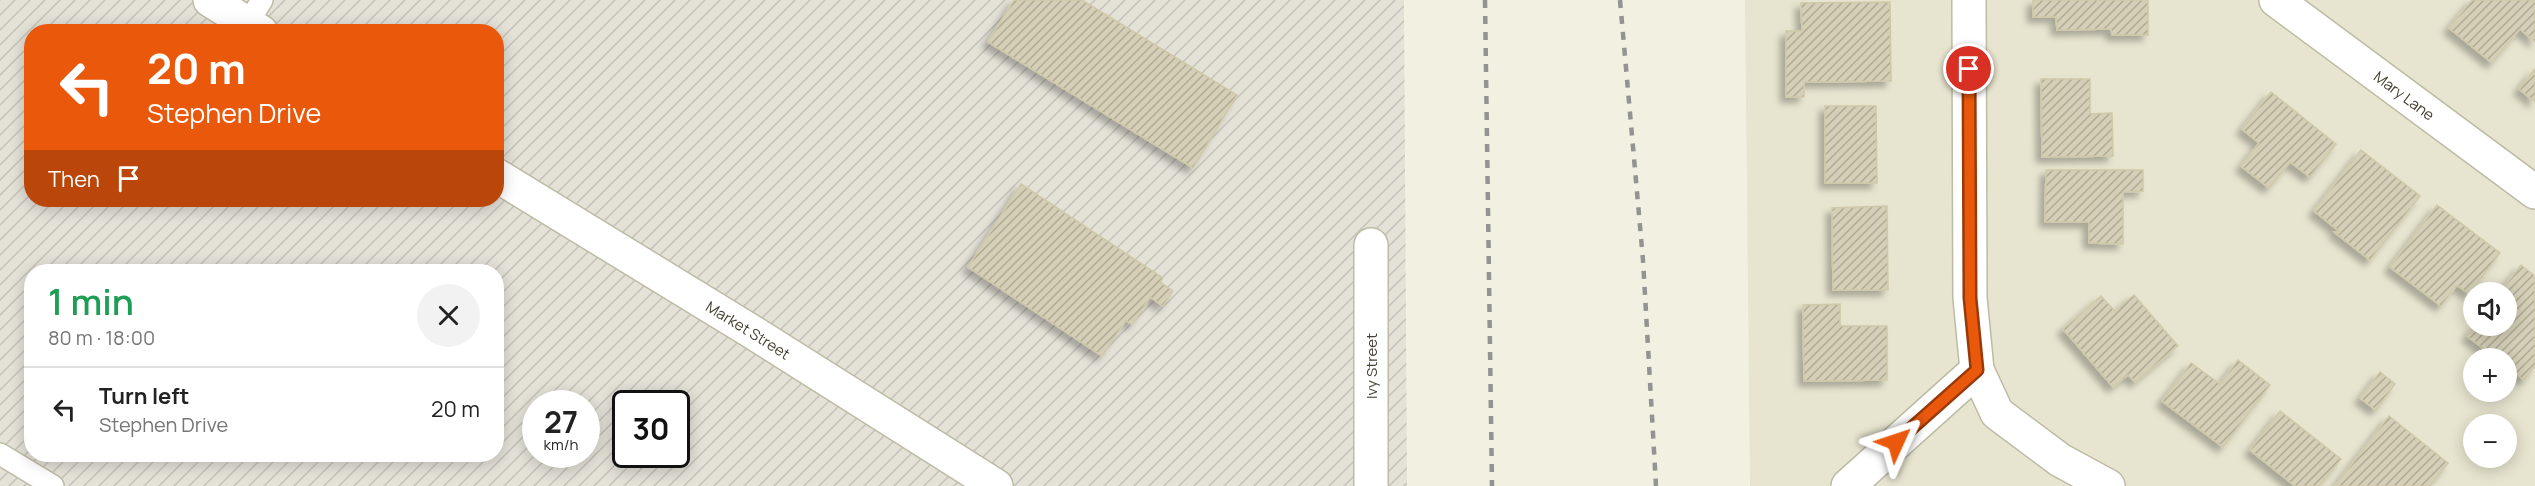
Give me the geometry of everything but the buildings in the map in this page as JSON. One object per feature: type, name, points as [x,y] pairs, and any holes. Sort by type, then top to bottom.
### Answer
[{"type":"street","points":[[210,0],[257,18]]},
{"type":"street","points":[[1969,0],[1970,298],[1977,370],[1997,413],[2060,460],[2108,486]]},
{"type":"street","name":"Mary Lane","points":[[2276,0],[2535,192]]},
{"type":"street","name":"Market Street","points":[[504,180],[754,333],[996,486]]},
{"type":"street","name":"Ivy Street","points":[[1371,245],[1371,486]]},
{"type":"street","points":[[1848,486],[1977,370]]},
{"type":"lane","points":[[0,454],[53,486]]},
{"type":"shaded area","points":[[0,0],[1404,0],[1407,486],[0,486]]},
{"type":"shaded area","points":[[1745,0],[2535,0],[2535,486],[1750,486]]},
{"type":"railway","points":[[1485,0],[1492,486]]},
{"type":"railway","points":[[1620,0],[1643,260],[1656,486]]},
{"type":"route","points":[[1896,442],[1977,370],[1970,298],[1969,69]]}]
